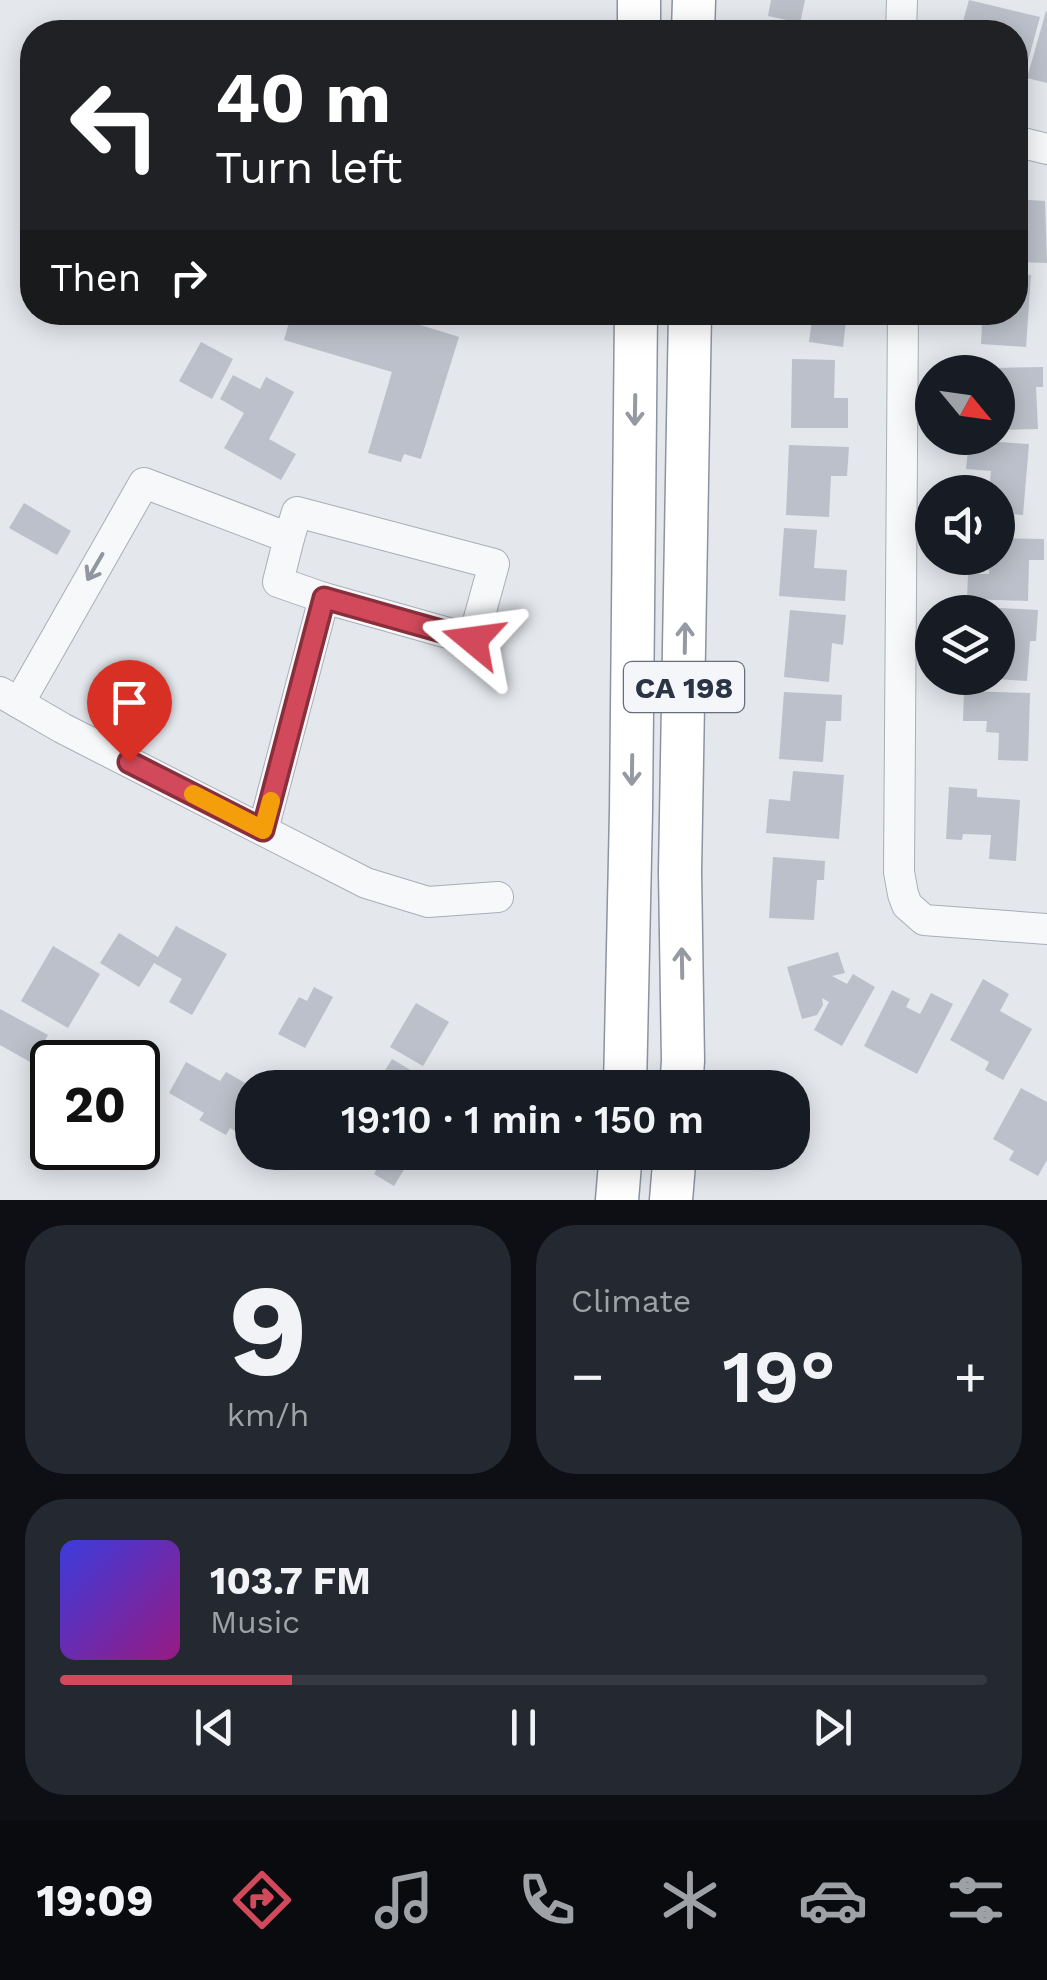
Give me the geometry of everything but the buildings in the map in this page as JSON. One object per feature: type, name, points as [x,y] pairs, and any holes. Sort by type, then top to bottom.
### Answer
[{"type":"highway","name":"CA 198","points":[[625,1070],[636,325]]},
{"type":"highway","name":"CA 198","points":[[683,1070],[680,872],[690,325]]},
{"type":"highway","points":[[617,1200],[620,1170]]},
{"type":"highway","points":[[671,1200],[674,1170]]},
{"type":"street","points":[[904,325],[899,872],[903,894],[907,905],[924,920],[1047,929]]},
{"type":"street","points":[[289,538],[144,483],[9,697],[62,728],[366,882],[428,902],[498,897]]},
{"type":"street","points":[[297,512],[494,564],[473,640],[324,598],[278,582],[297,512]]},
{"type":"street","points":[[263,830],[324,598]]},
{"type":"slow traffic","points":[[193,794],[263,830],[271,801]]},
{"type":"route","points":[[129,762],[263,830],[324,598],[473,640]]}]
